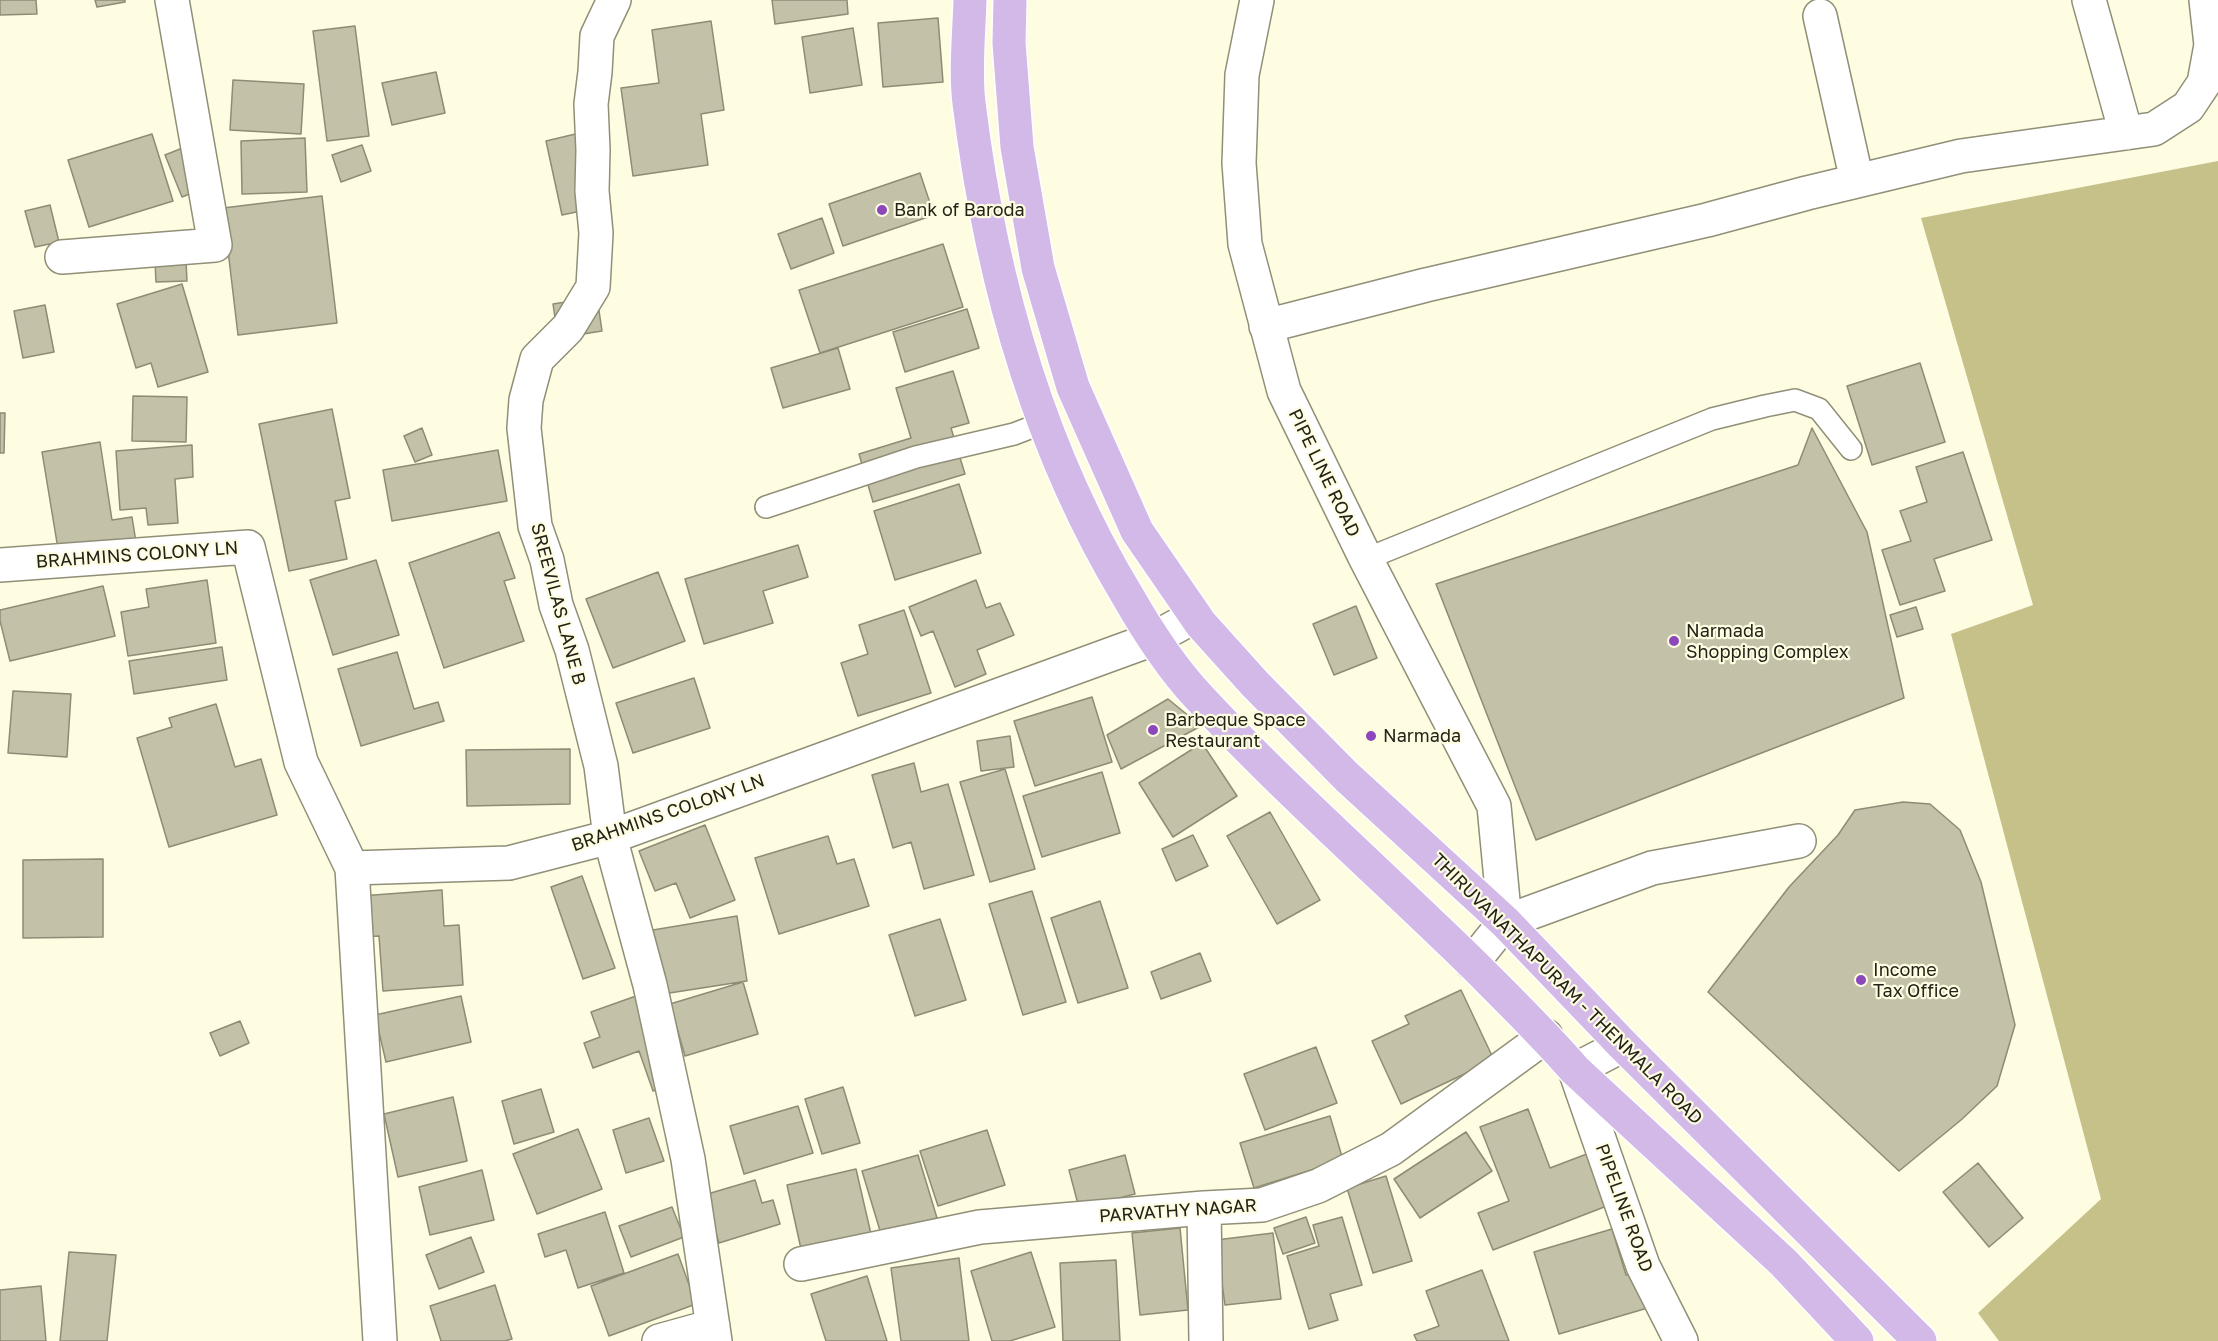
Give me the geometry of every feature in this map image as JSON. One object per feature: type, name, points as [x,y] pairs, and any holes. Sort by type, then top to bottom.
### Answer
[{"type":"main road","points":[[970,0],[968,99],[991,241],[1024,365],[1070,489],[1108,564],[1153,639],[1194,693],[1272,772],[1472,963],[1546,1036],[1575,1070],[1784,1263],[1857,1341]]},
{"type":"main road","name":"THIRUVANATHAPURAM - THENMALA ROAD","points":[[1010,0],[1010,43],[1019,158],[1038,268],[1073,387],[1137,531],[1195,616],[1255,684],[1347,777],[1505,922],[1623,1045],[1920,1341]]},
{"type":"street","points":[[62,257],[214,245],[172,0]]},
{"type":"street","name":"SREEVILAS LANE B","points":[[614,0],[597,36],[596,72],[591,104],[592,191],[596,233],[593,287],[568,328],[537,359],[526,400],[524,428],[535,526],[547,560],[556,605],[572,650],[601,766],[610,837],[650,986],[688,1159],[714,1333]]},
{"type":"street","name":"PIPE LINE ROAD","points":[[1257,0],[1242,75],[1239,163],[1245,244],[1266,326],[1284,391],[1366,559],[1494,806],[1505,922]]},
{"type":"street","points":[[2089,0],[2126,133]]},
{"type":"street","points":[[1266,326],[1426,285],[1707,220],[1961,156],[2154,129],[2188,107],[2204,83],[2211,45],[2206,0]]},
{"type":"street","points":[[1820,16],[1857,181]]},
{"type":"street","name":"BRAHMINS COLONY LN","points":[[0,565],[248,547],[301,762],[352,868],[509,862],[610,837],[1153,639],[1195,616]]},
{"type":"street","points":[[1472,963],[1505,922],[1652,868],[1799,841]]},
{"type":"street","points":[[352,868],[380,1341]]},
{"type":"street","name":"PARVATHY NAGAR","points":[[801,1264],[980,1227],[1262,1205],[1328,1181],[1391,1149],[1546,1036]]},
{"type":"street","points":[[1575,1070],[1623,1045]]},
{"type":"street","name":"PIPELINE ROAD","points":[[1575,1070],[1643,1266],[1681,1341]]},
{"type":"street","points":[[1204,1208],[1206,1341]]},
{"type":"street","points":[[658,1341],[714,1333]]},
{"type":"lane","points":[[1366,559],[1712,419],[1765,406],[1795,400],[1819,409],[1851,448]]},
{"type":"lane","points":[[766,507],[916,457],[1014,434],[1045,422]]},
{"type":"shaded area","points":[[2218,161],[2218,1341],[1999,1341],[1978,1313],[2101,1199],[1951,634],[2033,605],[1921,218]]},
{"type":"building","points":[[0,0],[36,0],[37,14],[0,15]]},
{"type":"building","points":[[95,0],[125,0],[125,2],[97,7]]},
{"type":"building","points":[[772,0],[847,0],[848,14],[775,24]]},
{"type":"building","points":[[938,18],[943,82],[883,87],[878,23]]},
{"type":"building","points":[[711,21],[724,110],[701,114],[708,165],[633,176],[621,88],[659,83],[652,30]]},
{"type":"building","points":[[355,26],[369,136],[327,141],[313,31]]},
{"type":"building","points":[[853,28],[862,85],[810,93],[802,37]]},
{"type":"building","points":[[436,72],[445,113],[392,125],[382,83]]},
{"type":"building","points":[[233,80],[304,84],[301,134],[230,130]]},
{"type":"building","points":[[588,131],[605,206],[562,215],[546,141]]},
{"type":"building","points":[[152,134],[173,201],[89,227],[68,160]]},
{"type":"building","points":[[305,138],[307,192],[242,194],[241,141]]},
{"type":"building","points":[[362,145],[371,171],[341,182],[332,155]]},
{"type":"building","points":[[185,147],[202,189],[182,197],[165,155]]},
{"type":"building","name":"Bank of Baroda","points":[[920,173],[934,215],[843,246],[829,204]]},
{"type":"building","points":[[322,196],[337,323],[238,335],[223,208]]},
{"type":"building","points":[[50,205],[59,242],[35,247],[25,211]]},
{"type":"building","points":[[822,218],[834,253],[791,269],[778,234]]},
{"type":"building","points":[[943,244],[963,307],[820,353],[799,290]]},
{"type":"building","points":[[186,261],[187,281],[156,282],[155,262]]},
{"type":"building","points":[[182,284],[208,372],[158,387],[151,363],[136,368],[117,304]]},
{"type":"building","points":[[597,297],[602,331],[558,338],[553,304]]},
{"type":"building","points":[[45,305],[54,352],[23,358],[14,311]]},
{"type":"building","points":[[967,309],[979,348],[905,372],[893,332]]},
{"type":"building","points":[[838,348],[850,389],[783,408],[771,368]]},
{"type":"building","points":[[1920,363],[1945,442],[1872,465],[1847,386]]},
{"type":"building","points":[[953,371],[969,423],[951,428],[965,474],[873,502],[859,454],[911,438],[896,388]]},
{"type":"building","points":[[133,396],[187,397],[186,442],[132,441]]},
{"type":"building","points":[[332,409],[350,498],[335,501],[347,559],[289,571],[259,424]]},
{"type":"building","points":[[0,413],[5,413],[4,453],[0,453]]},
{"type":"building","points":[[422,428],[432,455],[415,462],[404,436]]},
{"type":"building","name":"Narmada Shopping Complex","points":[[1812,428],[1867,532],[1904,698],[1536,840],[1436,584],[1798,465]]},
{"type":"building","points":[[100,442],[112,520],[132,517],[136,542],[59,555],[42,452]]},
{"type":"building","points":[[192,445],[193,477],[175,479],[178,523],[148,525],[146,508],[120,510],[116,451]]},
{"type":"building","points":[[498,450],[507,501],[392,521],[383,470]]},
{"type":"building","points":[[1963,452],[1992,540],[1934,559],[1945,591],[1900,605],[1882,550],[1911,541],[1900,511],[1927,502],[1916,467]]},
{"type":"building","points":[[959,484],[981,553],[895,580],[874,511]]},
{"type":"building","points":[[499,532],[515,578],[504,581],[524,641],[444,668],[409,563]]},
{"type":"building","points":[[798,545],[808,577],[763,591],[773,623],[704,644],[685,579]]},
{"type":"building","points":[[376,560],[399,635],[333,655],[310,580]]},
{"type":"building","points":[[658,572],[685,641],[613,668],[586,599]]},
{"type":"building","points":[[207,580],[216,643],[128,656],[121,612],[149,607],[146,589]]},
{"type":"building","points":[[976,580],[986,608],[1000,603],[1014,635],[977,650],[986,674],[955,687],[933,631],[921,636],[909,607]]},
{"type":"building","points":[[103,586],[115,636],[10,661],[0,621],[0,610]]},
{"type":"building","points":[[1356,606],[1377,658],[1334,675],[1313,624]]},
{"type":"building","points":[[1916,607],[1923,629],[1897,637],[1890,615]]},
{"type":"building","points":[[904,610],[931,693],[858,716],[841,663],[868,654],[859,625]]},
{"type":"building","points":[[222,647],[227,680],[134,694],[129,661]]},
{"type":"building","points":[[397,652],[414,709],[438,702],[444,721],[361,746],[338,669]]},
{"type":"building","points":[[694,678],[710,728],[633,753],[616,703]]},
{"type":"building","points":[[13,691],[71,694],[67,757],[8,753]]},
{"type":"building","points":[[1092,697],[1112,762],[1035,786],[1014,721]]},
{"type":"building","name":"Barbeque Space Restaurant","points":[[1168,699],[1201,726],[1121,769],[1107,735]]},
{"type":"building","points":[[216,704],[235,767],[261,759],[277,815],[169,847],[137,738],[172,727],[169,718]]},
{"type":"building","points":[[1010,736],[1014,767],[981,771],[977,741]]},
{"type":"building","points":[[1202,743],[1237,796],[1173,837],[1139,783]]},
{"type":"building","points":[[570,749],[570,804],[467,806],[466,750]]},
{"type":"building","points":[[914,763],[921,792],[948,784],[974,875],[924,889],[911,842],[893,848],[872,775]]},
{"type":"building","points":[[1005,769],[1035,869],[990,882],[960,782]]},
{"type":"building","points":[[1102,772],[1120,833],[1042,857],[1023,796]]},
{"type":"building","name":"Income Tax Office","points":[[1903,802],[1930,804],[1960,830],[1981,882],[2015,1025],[1997,1086],[1961,1120],[1899,1171],[1708,992],[1789,887],[1838,835],[1855,810]]},
{"type":"building","points":[[1270,812],[1320,900],[1277,924],[1227,836]]},
{"type":"building","points":[[705,825],[735,900],[690,918],[676,883],[655,891],[639,851]]},
{"type":"building","points":[[1193,835],[1208,866],[1176,881],[1162,849]]},
{"type":"building","points":[[828,836],[837,864],[854,859],[869,906],[779,934],[755,858]]},
{"type":"building","points":[[103,859],[103,937],[23,938],[23,860]]},
{"type":"building","points":[[582,876],[615,968],[583,979],[551,887]]},
{"type":"building","points":[[442,890],[444,926],[459,925],[463,985],[383,991],[379,936],[363,937],[360,896]]},
{"type":"building","points":[[1032,891],[1066,1002],[1023,1015],[989,904]]},
{"type":"building","points":[[1100,901],[1128,988],[1078,1003],[1051,918]]},
{"type":"building","points":[[737,916],[747,981],[663,994],[653,930]]},
{"type":"building","points":[[940,919],[966,1000],[915,1016],[889,935]]},
{"type":"building","points":[[1200,953],[1211,981],[1161,999],[1151,972]]},
{"type":"building","points":[[743,982],[758,1034],[685,1056],[670,1004]]},
{"type":"building","points":[[1461,990],[1494,1060],[1401,1104],[1372,1041],[1409,1024],[1405,1016]]},
{"type":"building","points":[[461,996],[471,1042],[386,1062],[375,1015]]},
{"type":"building","points":[[636,996],[669,1086],[653,1091],[639,1051],[593,1068],[584,1043],[600,1037],[591,1012]]},
{"type":"building","points":[[240,1021],[249,1043],[220,1056],[210,1033]]},
{"type":"building","points":[[1316,1047],[1337,1103],[1265,1130],[1244,1074]]},
{"type":"building","points":[[843,1087],[860,1143],[822,1154],[805,1099]]},
{"type":"building","points":[[541,1089],[554,1132],[514,1144],[502,1101]]},
{"type":"building","points":[[453,1097],[467,1161],[398,1177],[384,1114]]},
{"type":"building","points":[[798,1106],[813,1153],[744,1174],[730,1126]]},
{"type":"building","points":[[1528,1109],[1550,1168],[1592,1152],[1612,1204],[1493,1250],[1478,1213],[1509,1201],[1480,1127]]},
{"type":"building","points":[[1330,1116],[1343,1160],[1254,1188],[1240,1143]]},
{"type":"building","points":[[649,1118],[664,1161],[626,1173],[613,1130]]},
{"type":"building","points":[[578,1129],[602,1189],[537,1214],[513,1154]]},
{"type":"building","points":[[987,1130],[1005,1185],[938,1206],[920,1151]]},
{"type":"building","points":[[1466,1132],[1492,1171],[1420,1218],[1394,1179]]},
{"type":"building","points":[[918,1155],[937,1218],[881,1234],[862,1171]]},
{"type":"building","points":[[1125,1155],[1135,1194],[1079,1208],[1069,1170]]},
{"type":"building","points":[[1978,1163],[2023,1218],[1989,1247],[1943,1192]]},
{"type":"building","points":[[856,1169],[871,1234],[801,1249],[787,1185]]},
{"type":"building","points":[[482,1170],[494,1220],[430,1235],[419,1187]]},
{"type":"building","points":[[1386,1176],[1412,1261],[1373,1273],[1347,1188]]},
{"type":"building","points":[[755,1180],[762,1203],[773,1200],[780,1224],[719,1243],[704,1195]]},
{"type":"building","points":[[672,1207],[684,1237],[631,1257],[619,1226]]},
{"type":"building","points":[[605,1212],[624,1273],[578,1288],[566,1250],[545,1257],[538,1234]]},
{"type":"building","points":[[1306,1217],[1315,1243],[1283,1254],[1274,1228]]},
{"type":"building","points":[[1342,1217],[1362,1285],[1330,1294],[1338,1320],[1309,1329],[1287,1256],[1319,1246],[1313,1225]]},
{"type":"building","points":[[1180,1228],[1188,1310],[1140,1315],[1132,1233]]},
{"type":"building","points":[[1612,1229],[1626,1275],[1640,1271],[1651,1307],[1559,1334],[1534,1252]]},
{"type":"building","points":[[1273,1233],[1281,1299],[1225,1305],[1216,1240]]},
{"type":"building","points":[[471,1237],[484,1272],[439,1289],[426,1255]]},
{"type":"building","points":[[69,1252],[116,1255],[107,1341],[60,1341]]},
{"type":"building","points":[[1031,1252],[1055,1327],[1010,1341],[992,1341],[971,1271]]},
{"type":"building","points":[[678,1254],[696,1304],[609,1336],[591,1286]]},
{"type":"building","points":[[959,1258],[969,1341],[901,1341],[891,1268]]},
{"type":"building","points":[[1116,1260],[1120,1341],[1063,1341],[1060,1263]]},
{"type":"building","points":[[1482,1270],[1509,1341],[1417,1341],[1414,1335],[1439,1326],[1426,1291]]},
{"type":"building","points":[[867,1276],[887,1341],[826,1341],[811,1294]]},
{"type":"building","points":[[495,1285],[512,1339],[505,1341],[441,1341],[430,1306]]},
{"type":"building","points":[[41,1286],[46,1341],[0,1341],[0,1290]]},
{"type":"place","name":"Bank of Baroda","points":[[882,210]]},
{"type":"place","name":"Narmada Shopping Complex","points":[[1674,641]]},
{"type":"place","name":"Barbeque Space Restaurant","points":[[1153,730]]},
{"type":"place","name":"Narmada","points":[[1371,736]]},
{"type":"place","name":"Income Tax Office","points":[[1861,980]]}]
